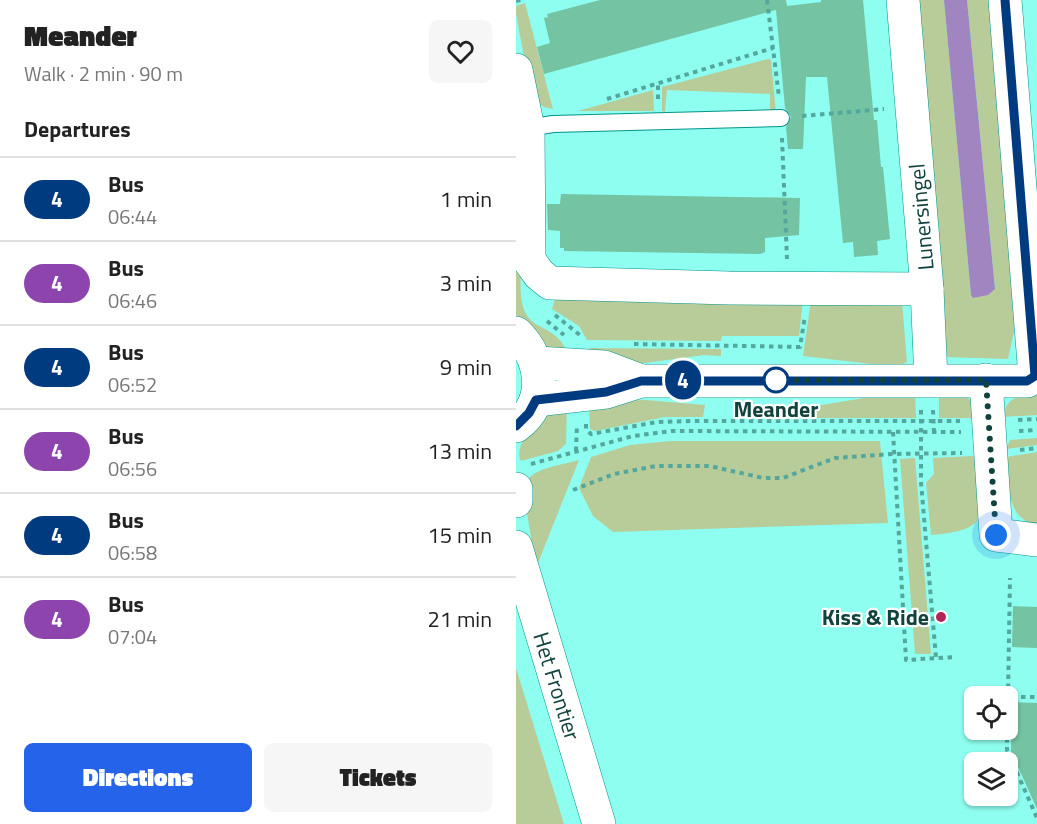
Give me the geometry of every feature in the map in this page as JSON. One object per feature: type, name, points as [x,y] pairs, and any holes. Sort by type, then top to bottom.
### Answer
[{"type":"street","name":"Lunersingel","points":[[903,0],[927,290],[931,380]]},
{"type":"street","points":[[536,400],[606,392],[641,381],[1027,381],[1035,376],[1005,0]]},
{"type":"street","points":[[516,70],[528,128],[529,260],[539,274],[550,283],[927,290]]},
{"type":"street","points":[[516,333],[529,346],[537,363],[540,381],[536,400],[529,413],[516,426]]},
{"type":"street","points":[[537,363],[604,367],[641,381]]},
{"type":"street","points":[[986,380],[996,535],[1037,540]]},
{"type":"street","points":[[516,501],[521,477]]},
{"type":"street","name":"Het Frontier","points":[[516,547],[599,824]]},
{"type":"lane","points":[[528,128],[553,124],[781,118]]},
{"type":"path","points":[[516,1],[521,0]]},
{"type":"path","points":[[602,100],[773,48]]},
{"type":"path","points":[[781,118],[891,108]]},
{"type":"path","points":[[629,344],[800,347],[809,289]]},
{"type":"path","points":[[586,418],[586,429],[591,434],[657,422],[922,420]]},
{"type":"path","points":[[573,490],[614,474],[648,467],[710,466],[763,478],[783,478],[835,458],[990,443],[1037,430]]},
{"type":"path","points":[[521,477],[576,451],[633,436],[672,431],[893,432],[1037,448]]},
{"type":"path","points":[[893,432],[892,454],[906,660],[955,657]]},
{"type":"path","points":[[1008,686],[1010,578]]},
{"type":"path","points":[[1018,697],[1037,697]]},
{"type":"path","points":[[1007,740],[1007,750],[1037,818]]},
{"type":"green space","points":[[910,0],[944,0],[971,295],[974,298],[995,288],[967,0],[996,0],[1023,290],[1008,359],[945,357]]},
{"type":"green space","points":[[525,3],[553,109],[544,107],[532,99],[516,14],[516,6]]},
{"type":"green space","points":[[771,60],[776,114],[770,115],[770,94],[667,90],[665,112],[662,111],[662,87]]},
{"type":"green space","points":[[653,90],[654,111],[578,111]]},
{"type":"green space","points":[[516,267],[521,273],[521,295],[529,319],[553,334],[568,354],[549,352],[516,324]]},
{"type":"green space","points":[[556,295],[803,300],[799,336],[722,336],[721,341],[587,340],[579,326],[552,309]]},
{"type":"green space","points":[[811,300],[902,301],[907,362],[896,367],[803,356]]},
{"type":"green space","points":[[589,348],[721,349],[721,356],[704,355],[645,363],[589,357]]},
{"type":"green space","points":[[1037,392],[1037,415],[1003,417],[1007,405],[1014,398]]},
{"type":"green space","points":[[888,394],[915,395],[916,418],[786,418],[785,411]]},
{"type":"green space","points":[[939,395],[960,395],[970,399],[979,418],[939,418]]},
{"type":"green space","points":[[646,400],[705,405],[703,417],[665,417],[595,431],[590,429],[589,401]]},
{"type":"green space","points":[[567,405],[566,444],[558,451],[521,461],[520,448],[534,421],[544,413]]},
{"type":"green space","points":[[1037,438],[1037,445],[1006,449],[1010,440]]},
{"type":"green space","points":[[670,441],[880,441],[888,523],[613,532],[593,516],[579,488],[591,457],[630,445]]},
{"type":"green space","points":[[1037,452],[1037,526],[1027,522],[1014,508],[1009,489],[1006,457]]},
{"type":"green space","points":[[973,456],[981,458],[983,493],[980,515],[975,523],[966,529],[931,535],[926,483],[934,474],[933,458]]},
{"type":"green space","points":[[915,458],[931,654],[915,654],[900,459]]},
{"type":"green space","points":[[579,460],[536,568],[523,489],[531,476],[538,472]]},
{"type":"green space","points":[[516,668],[564,824],[516,824]]},
{"type":"shaded area","points":[[944,0],[967,0],[995,289],[988,295],[973,298],[971,295]]},
{"type":"building","points":[[600,0],[786,0],[787,6],[821,2],[821,0],[863,0],[874,120],[877,120],[890,239],[877,241],[878,255],[854,257],[853,242],[843,243],[827,77],[806,77],[803,149],[788,149],[786,127],[791,117],[785,108],[776,10],[544,74],[537,47],[550,43],[544,18],[548,17],[547,14]]},
{"type":"building","points":[[561,194],[800,198],[799,235],[765,238],[765,252],[760,254],[564,251],[564,248],[560,248],[560,231],[548,230],[547,204],[560,204]]},
{"type":"building","points":[[1013,606],[1037,607],[1037,648],[1012,647]]},
{"type":"building","points":[[1018,702],[1037,703],[1037,809],[1018,767],[1018,752],[1011,751],[1011,740],[1018,740]]},
{"type":"bus line","name":"4","points":[[516,426],[529,413],[536,400],[577,393],[606,392],[641,381],[893,379],[1027,381],[1035,376],[1005,0]]},
{"type":"place","name":"Meander","points":[[776,380]]},
{"type":"place","name":"Kiss & Ride","points":[[941,617]]},
{"type":"route","points":[[776,380],[770,380],[893,379],[986,380],[996,535]]}]
